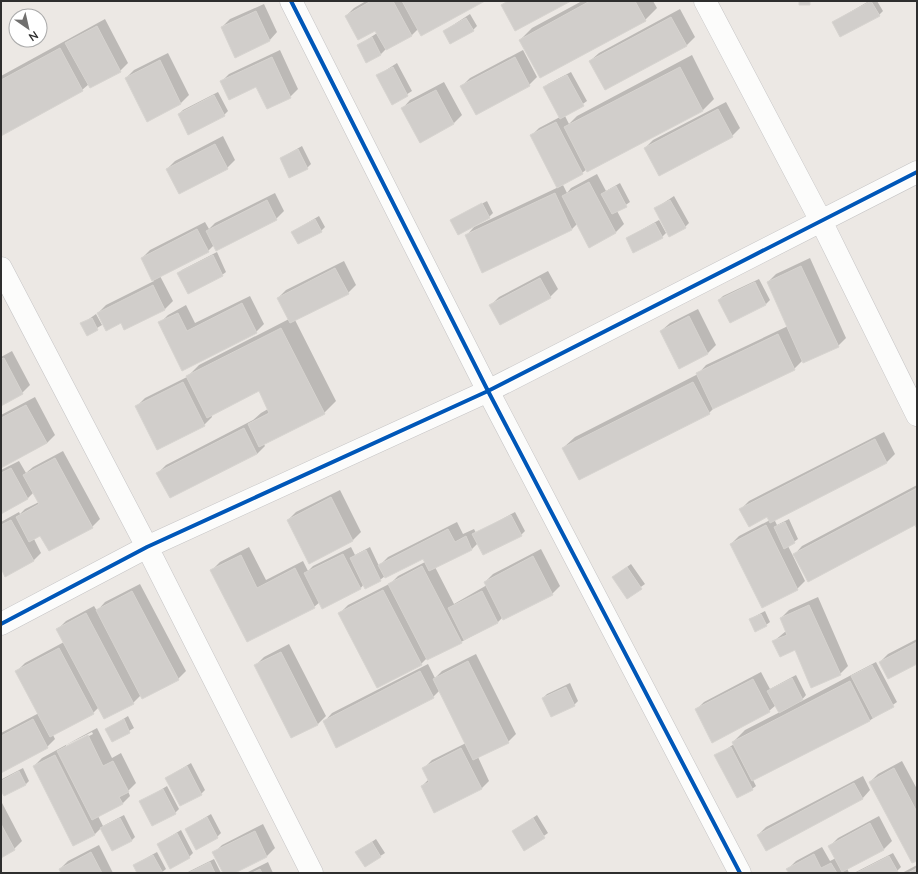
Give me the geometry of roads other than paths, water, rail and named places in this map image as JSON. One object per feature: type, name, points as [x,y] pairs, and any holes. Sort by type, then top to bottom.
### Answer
[{"type":"street","points":[[291,1],[488,390],[740,873]]},
{"type":"street","points":[[705,1],[820,221],[917,415]]},
{"type":"street","points":[[1,624],[147,547],[488,390],[917,172]]},
{"type":"street","points":[[1,268],[147,547],[312,873]]}]
